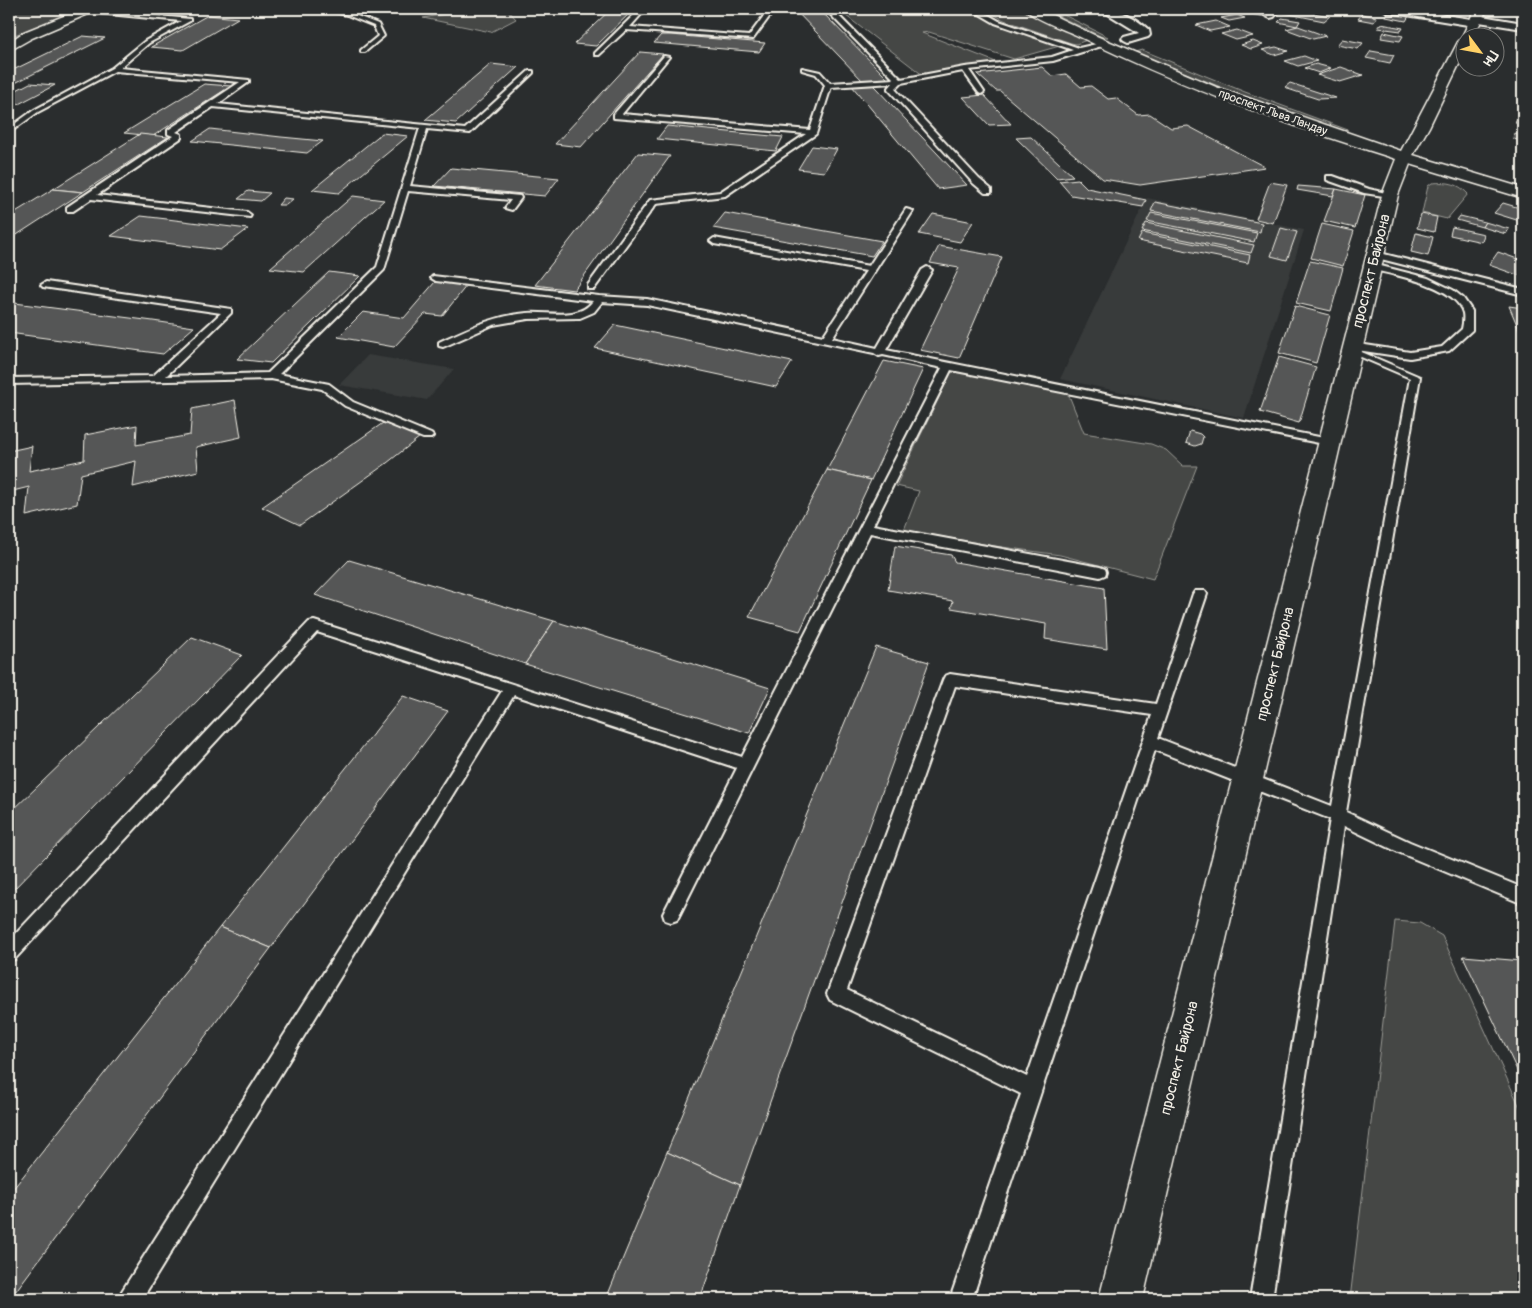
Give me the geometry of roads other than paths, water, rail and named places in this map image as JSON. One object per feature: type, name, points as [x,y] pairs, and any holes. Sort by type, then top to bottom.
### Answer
[{"type":"main road","points":[[9,47],[28,35],[89,9]]},
{"type":"main road","name":"проспект Льва Ландау","points":[[1031,9],[1105,44],[1244,102],[1404,158],[1523,193]]},
{"type":"main road","points":[[1105,44],[1124,37],[1148,46]]},
{"type":"main road","name":"проспект Байрона","points":[[1121,1299],[1390,195],[1404,158],[1413,144],[1454,62]]},
{"type":"main road","points":[[1396,139],[1431,149]]},
{"type":"street","points":[[1106,9],[1137,25],[1145,32],[1144,35],[1124,37]]},
{"type":"street","points":[[1388,9],[1477,17],[1523,26]]},
{"type":"lane","points":[[9,131],[36,111],[114,69],[147,42],[188,20],[89,9]]},
{"type":"lane","points":[[326,9],[349,14],[376,25],[381,36],[363,51]]},
{"type":"lane","points":[[597,54],[643,9]]},
{"type":"lane","points":[[624,28],[750,38],[772,9]]},
{"type":"lane","points":[[831,9],[829,10],[899,81]]},
{"type":"lane","points":[[974,9],[997,22],[1079,50]]},
{"type":"lane","points":[[828,85],[899,81],[965,68],[1053,59],[1105,44]]},
{"type":"lane","points":[[666,58],[617,116],[813,132]]},
{"type":"lane","points":[[965,68],[981,92]]},
{"type":"lane","points":[[70,209],[178,136],[170,132],[247,81],[114,69]]},
{"type":"lane","points":[[804,69],[818,74],[828,85]]},
{"type":"lane","points":[[212,105],[467,131],[531,72]]},
{"type":"lane","points":[[899,81],[891,89],[976,181],[988,191]]},
{"type":"lane","points":[[591,287],[653,202],[722,194],[813,132],[828,85]]},
{"type":"lane","points":[[271,376],[381,268],[424,126]]},
{"type":"lane","points":[[1330,178],[1390,195]]},
{"type":"lane","points":[[406,188],[517,198],[509,208]]},
{"type":"lane","points":[[89,196],[247,215]]},
{"type":"lane","points":[[825,341],[909,211]]},
{"type":"lane","points":[[714,240],[872,269]]},
{"type":"lane","points":[[1374,261],[1523,292]]},
{"type":"lane","points":[[1352,348],[1410,355],[1445,349],[1467,330],[1468,312],[1456,296],[1445,288],[1374,261]]},
{"type":"lane","points":[[879,352],[927,270]]},
{"type":"lane","points":[[436,278],[599,300],[647,302],[825,341],[1329,442]]},
{"type":"lane","points":[[46,285],[228,311],[156,379]]},
{"type":"lane","points":[[443,344],[491,322],[528,316],[577,316],[591,310],[599,300]]},
{"type":"lane","points":[[1261,1299],[1338,815],[1415,377],[1352,348]]},
{"type":"lane","points":[[671,914],[948,366]]},
{"type":"lane","points":[[9,381],[271,376],[325,386],[348,404],[427,436]]},
{"type":"lane","points":[[866,528],[1100,572]]},
{"type":"lane","points":[[962,1299],[1031,1089],[1200,594]]},
{"type":"lane","points":[[9,953],[314,626],[746,765]]},
{"type":"lane","points":[[1031,1089],[836,994],[950,680],[1159,710]]},
{"type":"lane","points":[[130,1299],[511,688]]},
{"type":"lane","points":[[1149,741],[1338,815],[1404,848],[1523,896]]}]
